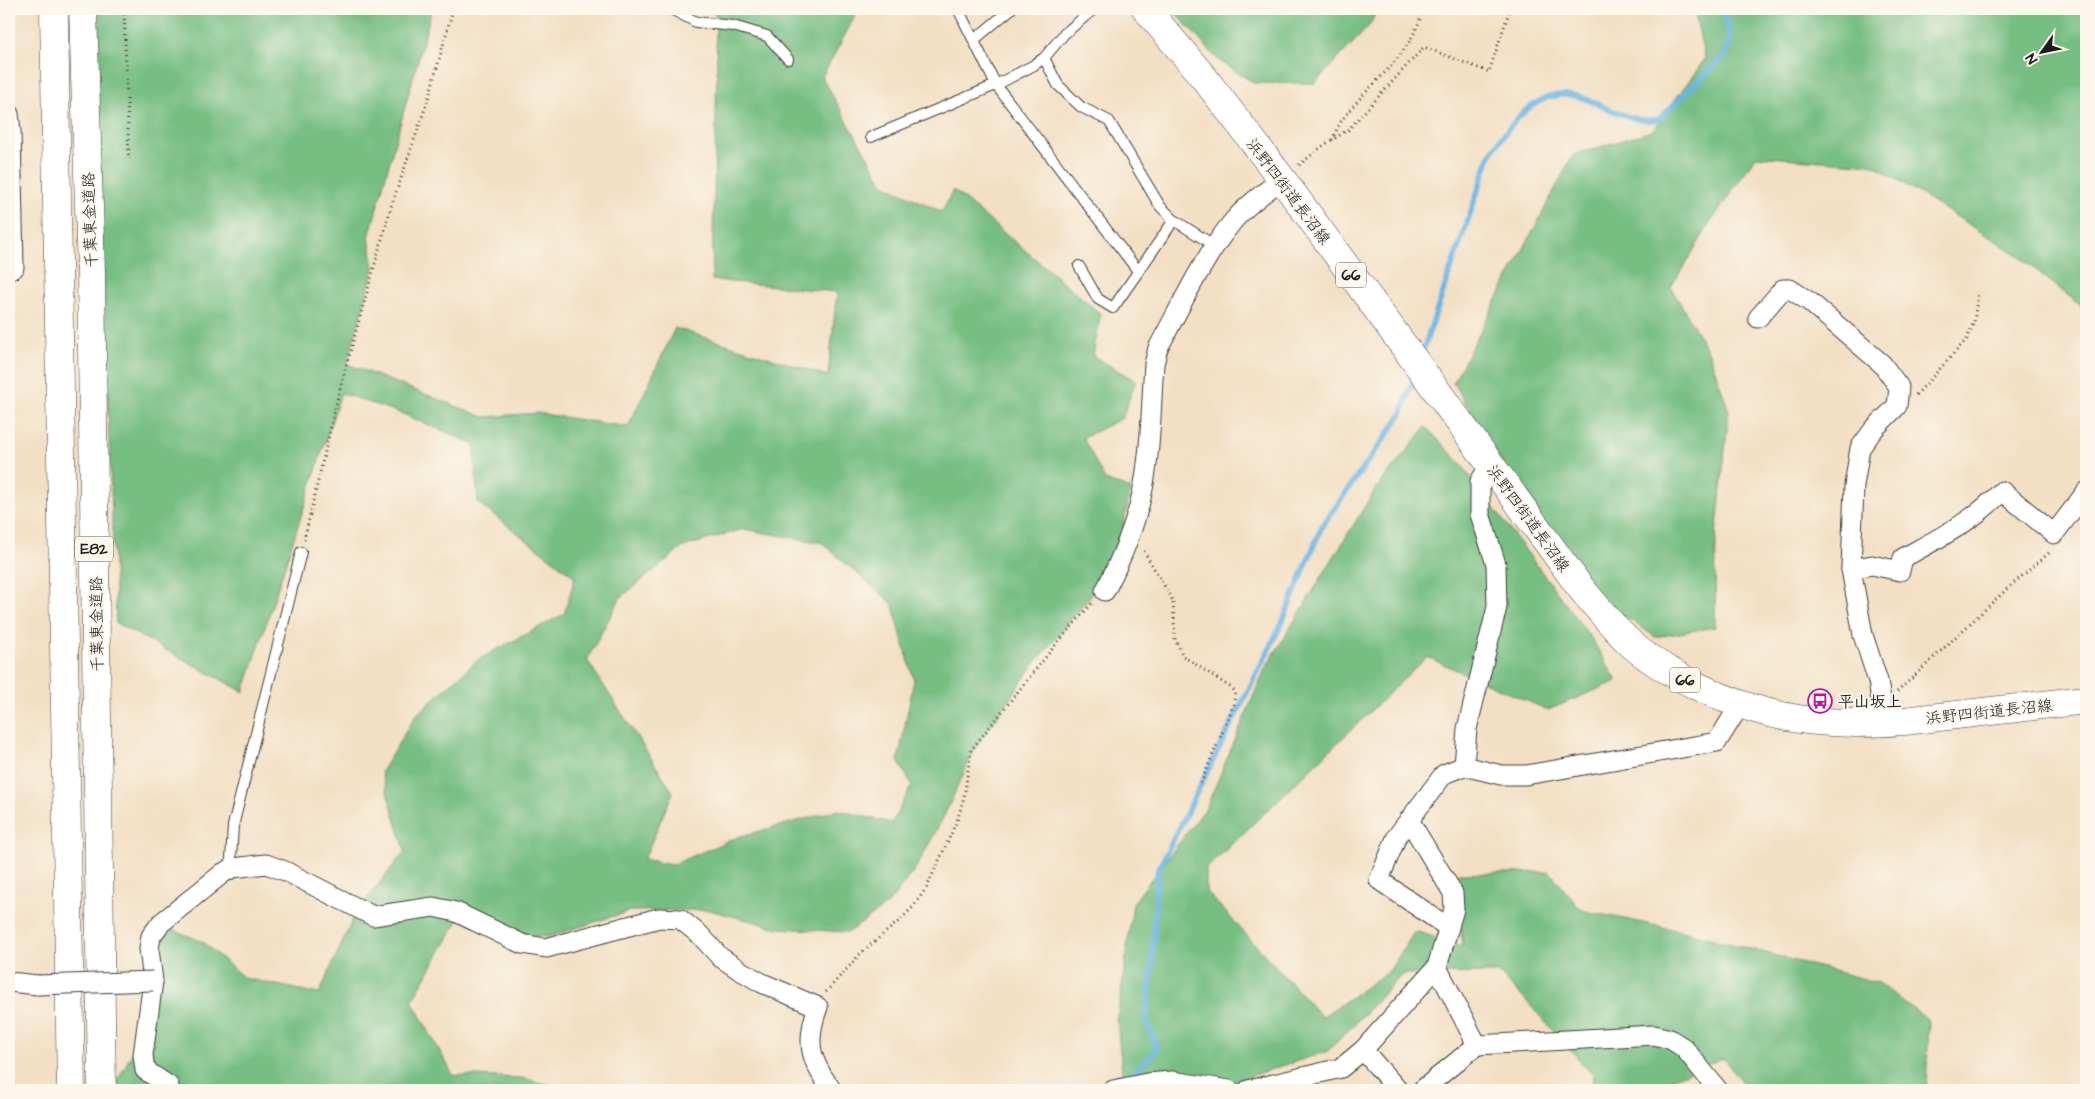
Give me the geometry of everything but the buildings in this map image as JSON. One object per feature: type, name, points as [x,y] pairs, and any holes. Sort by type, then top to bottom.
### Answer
[{"type":"main road","name":"千葉東金道路","points":[[54,9],[71,1090]]},
{"type":"main road","name":"千葉東金道路","points":[[83,9],[91,272],[102,1090]]},
{"type":"main road","name":"浜野四街道長沼線","points":[[1146,9],[1205,79],[1282,179],[1580,588],[1632,644],[1657,663],[1685,680],[1740,705],[1762,713],[1794,719],[2086,700]]},
{"type":"street","points":[[9,114],[14,268]]},
{"type":"street","points":[[1105,591],[1131,531],[1141,497],[1154,364],[1158,348],[1215,246],[1231,224],[1259,197],[1282,179]]},
{"type":"street","points":[[1758,318],[1783,289],[1790,289],[1810,302],[1882,364],[1899,387],[1897,406],[1874,429],[1860,448],[1854,486],[1851,569],[1863,635],[1878,681],[1879,714]]},
{"type":"street","points":[[1464,766],[1467,729],[1497,606],[1496,564],[1480,514],[1480,481],[1490,465]]},
{"type":"street","points":[[1851,569],[1872,565],[1900,571],[1903,558],[1969,520],[2002,491],[2054,534],[2086,492]]},
{"type":"street","points":[[1449,928],[1379,880],[1397,836],[1444,774],[1464,766],[1501,775],[1526,775],[1717,742],[1740,705]]},
{"type":"street","points":[[1248,1090],[1341,1068],[1363,1050],[1438,967],[1454,909],[1453,893],[1409,820]]},
{"type":"street","points":[[169,1086],[145,1070],[144,1055],[153,981],[149,949],[151,936],[161,923],[223,873],[233,868],[266,864],[285,871],[373,916],[433,907],[456,912],[522,944],[546,948],[659,918],[680,919],[700,935],[720,957],[741,971],[762,983],[818,1007],[811,1027],[812,1050],[816,1070],[832,1090]]},
{"type":"street","points":[[1438,967],[1477,1045]]},
{"type":"street","points":[[9,982],[38,985],[153,981]]},
{"type":"street","points":[[1422,1090],[1477,1045],[1654,1035],[1670,1039],[1684,1048],[1718,1090]]},
{"type":"street","points":[[1363,1050],[1398,1090]]},
{"type":"street","points":[[1113,1090],[1147,1083],[1172,1081],[1229,1090]]},
{"type":"lane","points":[[671,9],[696,22],[733,26],[767,36],[788,59]]},
{"type":"lane","points":[[958,9],[996,85],[1138,271]]},
{"type":"lane","points":[[974,40],[1012,9]]},
{"type":"lane","points":[[871,137],[996,85],[1044,58],[1064,34],[1094,9]]},
{"type":"lane","points":[[1044,58],[1058,85],[1081,107],[1109,121],[1160,206],[1174,220],[1215,246]]},
{"type":"lane","points":[[1079,266],[1098,299],[1113,308],[1174,220]]},
{"type":"lane","points":[[233,868],[231,859],[233,826],[301,552]]},
{"type":"path","points":[[124,9],[129,159]]},
{"type":"path","points":[[301,552],[340,388],[380,245],[428,100],[453,9]]},
{"type":"path","points":[[1331,141],[1342,120],[1403,54],[1418,26],[1423,9]]},
{"type":"path","points":[[1282,179],[1348,130],[1424,47],[1490,72],[1510,9]]},
{"type":"path","points":[[1897,406],[1911,401],[1967,339],[1974,322],[1978,293]]},
{"type":"path","points":[[1145,543],[1144,552],[1173,601],[1175,640],[1183,656],[1230,686],[1235,692],[1234,704],[1201,783]]},
{"type":"path","points":[[1879,714],[2007,589],[2053,549]]},
{"type":"path","points":[[818,1007],[821,998],[861,954],[914,907],[928,887],[957,822],[964,797],[971,750],[1084,610],[1105,591]]},
{"type":"green space","points":[[93,9],[432,9],[369,237],[374,268],[347,364],[484,417],[537,413],[628,427],[675,328],[828,376],[837,292],[712,280],[717,66],[715,9],[859,9],[822,77],[883,184],[942,212],[953,190],[1101,314],[1093,356],[1136,381],[1122,418],[1083,438],[1105,480],[1131,489],[1114,568],[1032,667],[976,747],[944,816],[917,866],[888,904],[849,932],[778,928],[709,910],[630,911],[548,937],[494,933],[459,919],[412,1001],[453,1075],[522,1078],[572,1090],[116,1090],[116,1083],[137,1044],[150,957],[172,929],[203,942],[244,978],[319,994],[355,914],[405,851],[381,772],[416,715],[479,659],[564,614],[575,577],[478,503],[474,444],[403,414],[341,393],[244,692],[116,623]],"holes":[[[744,529],[822,543],[892,603],[914,680],[898,761],[912,785],[892,823],[838,810],[738,837],[671,865],[644,859],[673,792],[587,660],[620,598],[683,547]]]},
{"type":"green space","points":[[1172,9],[1378,9],[1369,26],[1315,83],[1254,83],[1218,60]]},
{"type":"green space","points":[[1694,9],[2086,9],[2086,310],[2015,253],[1874,165],[1756,156],[1711,222],[1671,287],[1709,353],[1729,411],[1716,537],[1715,627],[1655,637],[1595,595],[1550,540],[1453,383],[1573,155],[1652,131],[1705,59]]},
{"type":"green space","points":[[1426,427],[1461,464],[1591,638],[1617,681],[1548,710],[1427,657],[1206,869],[1206,891],[1322,1017],[1389,971],[1415,931],[1463,946],[1454,874],[1550,872],[1581,910],[1686,932],[1879,983],[1929,1021],[1926,1090],[1748,1090],[1723,1058],[1666,1081],[1662,1090],[1592,1090],[1593,1075],[1529,1004],[1498,973],[1403,974],[1328,1051],[1208,1090],[1124,1090],[1117,1022],[1133,903],[1206,808],[1265,669],[1375,490]]},
{"type":"waterway","points":[[1421,356],[1491,153],[1516,120],[1537,103],[1549,97],[1562,95],[1580,97],[1635,119],[1659,119],[1725,55],[1730,37],[1721,9]]},
{"type":"waterway","points":[[1135,1082],[1133,1073],[1157,1050],[1146,1018],[1152,966],[1157,872],[1282,623],[1322,526],[1401,415],[1415,374]]},
{"type":"place","name":"平山坂上","points":[[1820,701]]}]
